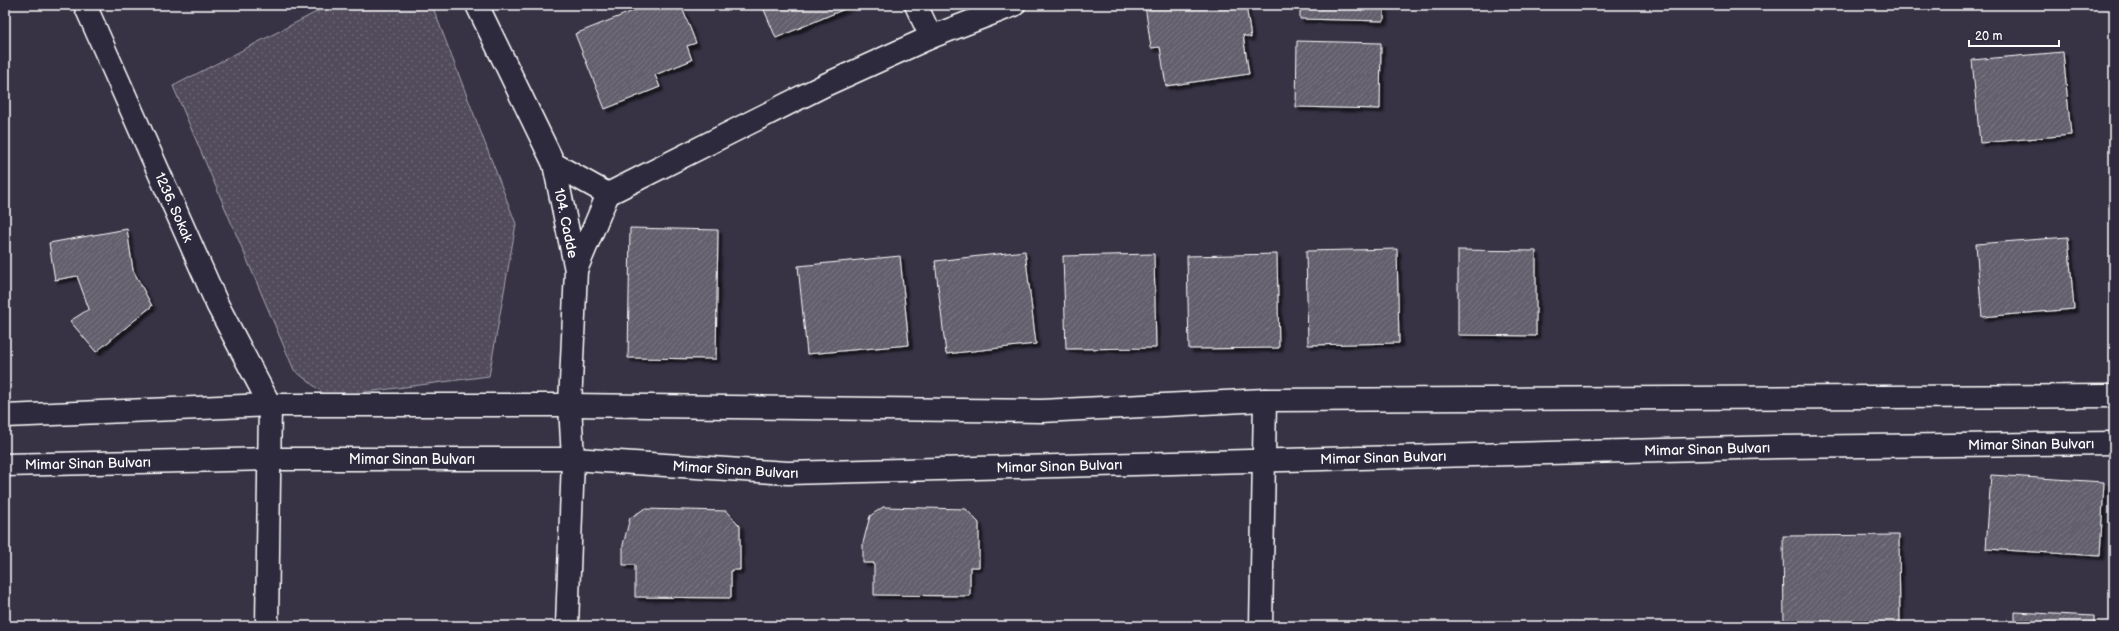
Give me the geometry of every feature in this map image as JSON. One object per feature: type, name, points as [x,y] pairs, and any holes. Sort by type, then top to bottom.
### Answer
[{"type":"main road","name":"1236. Sokak","points":[[85,5],[218,306],[270,406]]},
{"type":"main road","name":"104. Cadde","points":[[477,5],[554,164],[576,270],[570,405],[573,459],[567,626]]},
{"type":"main road","points":[[916,5],[931,37]]},
{"type":"main road","points":[[576,270],[608,194],[825,85],[931,37],[1014,5]]},
{"type":"main road","points":[[554,164],[608,194]]},
{"type":"main road","points":[[5,416],[270,406],[570,405],[1041,411],[1265,400],[2114,396]]},
{"type":"main road","points":[[1261,626],[1265,400]]},
{"type":"main road","points":[[267,626],[270,406]]},
{"type":"main road","name":"Mimar Sinan Bulvarı","points":[[5,465],[270,459],[573,459],[788,474],[1779,447],[2114,443]]},
{"type":"shaded area","points":[[330,5],[432,5],[516,224],[489,376],[328,397],[294,370],[173,86]]},
{"type":"building","points":[[648,5],[681,5],[696,43],[687,46],[692,60],[655,75],[660,87],[605,109],[575,34]]},
{"type":"building","points":[[762,5],[854,5],[776,38]]},
{"type":"building","points":[[1145,5],[1246,5],[1251,38],[1243,35],[1249,74],[1166,86],[1160,47],[1151,48]]},
{"type":"building","points":[[1300,5],[1384,5],[1384,21],[1300,19]]},
{"type":"building","points":[[1297,41],[1381,43],[1380,109],[1296,107]]},
{"type":"building","points":[[2063,52],[2071,135],[1980,143],[1972,60]]},
{"type":"building","points":[[630,228],[718,230],[716,359],[628,358]]},
{"type":"building","points":[[127,229],[133,270],[152,306],[96,352],[70,321],[89,309],[77,276],[55,280],[49,243]]},
{"type":"building","points":[[2068,237],[2074,309],[1982,317],[1976,244]]},
{"type":"building","points":[[1397,249],[1399,343],[1308,345],[1306,251]]},
{"type":"building","points":[[1458,250],[1536,251],[1536,336],[1458,335]]},
{"type":"building","points":[[1025,251],[1036,344],[946,354],[935,261]]},
{"type":"building","points":[[1154,254],[1156,348],[1066,349],[1063,256]]},
{"type":"building","points":[[1277,254],[1279,348],[1189,349],[1187,256]]},
{"type":"building","points":[[900,256],[909,345],[807,354],[798,266]]},
{"type":"building","points":[[1991,475],[2104,482],[2100,556],[1986,549]]},
{"type":"building","points":[[883,507],[966,509],[979,523],[979,567],[970,567],[970,596],[874,595],[874,563],[863,563],[863,543],[870,516]]},
{"type":"building","points":[[644,509],[727,511],[740,526],[740,570],[731,570],[731,598],[635,597],[635,565],[623,565],[623,545],[630,518]]},
{"type":"building","points":[[1899,535],[1900,624],[1784,624],[1783,536]]},
{"type":"building","points":[[2015,612],[2094,616],[2094,626],[2015,626]]}]
